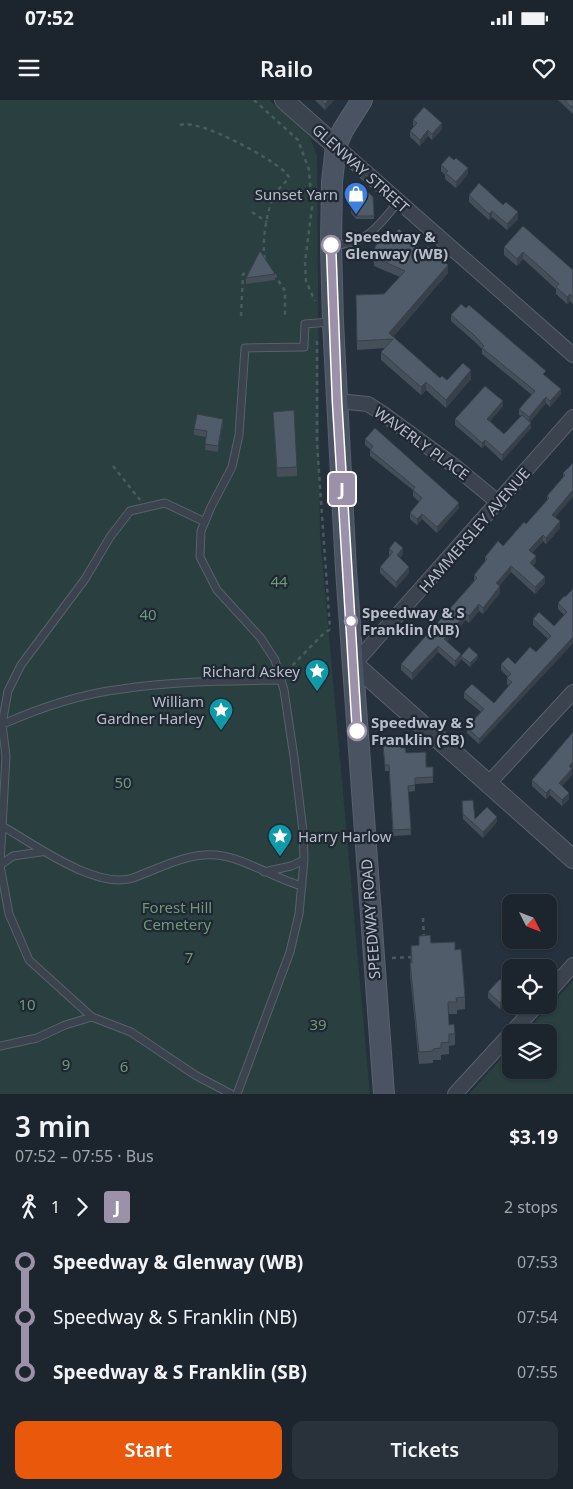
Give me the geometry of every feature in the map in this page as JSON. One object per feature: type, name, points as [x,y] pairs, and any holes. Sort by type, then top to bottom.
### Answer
[{"type":"main road","name":"SPEEDWAY ROAD","points":[[362,100],[342,130],[336,146],[332,182],[331,245],[325,322],[337,401],[346,570],[384,1094]]},
{"type":"street","name":"GLENWAY STREET","points":[[284,100],[573,355]]},
{"type":"street","name":"WAVERLY PLACE","points":[[337,401],[368,404],[453,465],[499,503]]},
{"type":"street","name":"HAMMERSLEY AVENUE","points":[[354,664],[573,418]]},
{"type":"street","points":[[354,664],[573,859]]},
{"type":"street","points":[[489,783],[573,692]]},
{"type":"street","points":[[557,983],[573,965]]},
{"type":"street","points":[[520,1024],[529,1014]]},
{"type":"street","points":[[455,1094],[502,1044]]},
{"type":"lane","points":[[331,245],[350,245],[360,241],[375,229],[399,201]]},
{"type":"lane","points":[[237,1094],[290,952],[299,914],[304,860],[304,831],[284,690],[279,680],[275,660],[260,637],[217,590],[200,557],[201,530],[232,467],[238,435],[245,348],[304,347],[305,324],[325,322]]},
{"type":"lane","points":[[204,522],[165,503],[130,511],[110,537],[86,579],[21,666],[8,691],[1,724],[6,756],[0,864],[9,914],[29,960],[92,1017],[131,1032],[195,1075],[231,1094]]},
{"type":"lane","points":[[1,724],[39,708],[120,689],[149,685],[279,680]]},
{"type":"lane","points":[[2,826],[41,852],[102,879],[131,878],[179,860],[217,855],[302,886]]},
{"type":"lane","points":[[0,864],[13,856],[41,852]]},
{"type":"lane","points":[[264,872],[291,866],[304,860]]},
{"type":"lane","points":[[0,1046],[37,1038],[66,1025],[92,1017]]},
{"type":"path","points":[[254,100],[298,140],[309,170],[312,207],[305,262],[306,281],[325,322],[317,444],[330,629],[279,680]]},
{"type":"path","points":[[180,125],[194,124],[218,133],[288,174],[289,177],[274,195],[262,250],[258,257]]},
{"type":"path","points":[[252,212],[267,222]]},
{"type":"path","points":[[262,250],[265,260]]},
{"type":"path","points":[[241,316],[243,274],[250,272],[254,265]]},
{"type":"path","points":[[270,268],[285,291],[285,315]]},
{"type":"path","points":[[112,466],[133,489],[145,508]]},
{"type":"path","points":[[423,918],[425,948]]},
{"type":"path","points":[[392,958],[419,956]]},
{"type":"green space","points":[[0,100],[269,100],[309,136],[317,155],[320,535],[370,1094],[0,1094]]},
{"type":"green space","points":[[573,981],[573,1094],[469,1094],[502,1058],[502,1079],[557,1079],[557,1024],[533,1024],[543,1014],[557,1014],[557,998]]},
{"type":"building","points":[[564,100],[573,100],[573,108]]},
{"type":"building","points":[[424,107],[442,123],[432,134],[428,130],[420,140],[410,131],[417,123],[413,120]]},
{"type":"building","points":[[449,156],[454,160],[456,158],[468,168],[456,182],[445,173],[448,171],[441,165]]},
{"type":"building","points":[[479,183],[503,205],[506,202],[518,212],[507,224],[492,211],[489,214],[469,195]]},
{"type":"building","points":[[357,190],[366,190],[373,197],[374,216],[356,216],[351,210],[351,197]]},
{"type":"building","points":[[523,226],[573,270],[573,297],[570,294],[567,297],[556,287],[559,284],[523,252],[517,259],[504,247]]},
{"type":"building","points":[[399,229],[423,251],[428,246],[448,265],[389,333],[440,378],[442,376],[447,380],[463,363],[471,370],[446,400],[426,382],[421,387],[381,352],[393,339],[357,341],[356,295],[384,294],[405,271],[374,257],[376,254],[373,253],[377,242],[391,238]]},
{"type":"building","points":[[260,251],[275,274],[246,278]]},
{"type":"building","points":[[461,304],[466,308],[469,305],[546,371],[543,374],[561,389],[550,401],[546,397],[529,417],[519,409],[535,391],[482,348],[484,346],[475,336],[451,315]]},
{"type":"building","points":[[485,386],[503,401],[487,419],[504,434],[522,415],[531,423],[502,455],[485,440],[482,443],[455,419]]},
{"type":"building","points":[[294,410],[297,467],[277,468],[273,412]]},
{"type":"building","points":[[197,414],[223,419],[218,446],[205,444],[207,431],[194,429]]},
{"type":"building","points":[[375,428],[459,503],[437,527],[422,514],[417,519],[410,513],[422,498],[413,490],[415,487],[370,450],[373,446],[365,439]]},
{"type":"building","points":[[573,463],[573,490],[552,515],[560,521],[546,538],[543,535],[529,550],[536,556],[530,563],[545,577],[535,587],[511,566],[496,583],[500,586],[483,608],[479,604],[469,616],[466,614],[444,639],[461,654],[455,661],[438,646],[412,673],[401,664],[477,578],[474,575],[498,541],[503,546],[524,522],[526,524],[549,498],[547,496],[565,475],[563,473]]},
{"type":"building","points":[[395,541],[403,548],[397,555],[409,567],[396,582],[380,567],[393,552],[389,549]]},
{"type":"building","points":[[573,589],[573,637],[479,739],[467,727],[484,709],[464,692],[472,684],[494,703],[512,682],[507,678],[511,674],[501,664],[508,657],[515,664],[530,647],[536,652],[551,636],[533,619],[539,612],[554,626],[567,612],[558,603]]},
{"type":"building","points":[[469,647],[478,655],[470,663],[461,656]]},
{"type":"building","points":[[573,732],[573,762],[569,766],[572,769],[559,783],[569,793],[562,800],[550,789],[546,793],[532,780]]},
{"type":"building","points":[[400,743],[401,748],[405,748],[406,753],[426,752],[426,767],[433,767],[433,777],[415,778],[415,785],[408,786],[411,829],[393,830],[389,765],[385,765],[383,746]]},
{"type":"building","points":[[473,800],[475,819],[487,807],[497,817],[483,832],[463,814],[462,801]]},
{"type":"building","points":[[430,935],[431,943],[455,942],[455,950],[461,949],[465,997],[456,998],[457,1002],[448,1002],[449,1025],[454,1024],[455,1034],[449,1034],[449,1042],[441,1043],[441,1048],[433,1049],[433,1051],[419,1052],[410,963],[412,963],[411,946],[419,945],[419,936]]},
{"type":"building","points":[[500,979],[502,981],[502,1000],[500,1003],[488,992]]},
{"type":"bus line","name":"J","points":[[331,245],[333,322],[346,570],[352,627],[357,731]]},
{"type":"place","name":"Sunset Yarn","points":[[356,215]]},
{"type":"place","name":"Speedway & Glenway (WB)","points":[[331,245]]},
{"type":"place","name":"Speedway & S Franklin (NB)","points":[[351,621]]},
{"type":"place","name":"Richard Askey","points":[[317,692]]},
{"type":"place","name":"William Gardner Harley","points":[[221,731]]},
{"type":"place","name":"Speedway & S Franklin (SB)","points":[[357,731]]},
{"type":"place","name":"Harry Harlow","points":[[280,857]]},
{"type":"park label","name":"44","points":[[279,581]]},
{"type":"park label","name":"40","points":[[148,614]]},
{"type":"park label","name":"50","points":[[123,782]]},
{"type":"park label","name":"Forest Hill Cemetery","points":[[177,916]]},
{"type":"park label","name":"7","points":[[189,957]]},
{"type":"park label","name":"10","points":[[27,1004]]},
{"type":"park label","name":"39","points":[[318,1024]]},
{"type":"park label","name":"9","points":[[66,1064]]},
{"type":"park label","name":"6","points":[[124,1066]]}]
